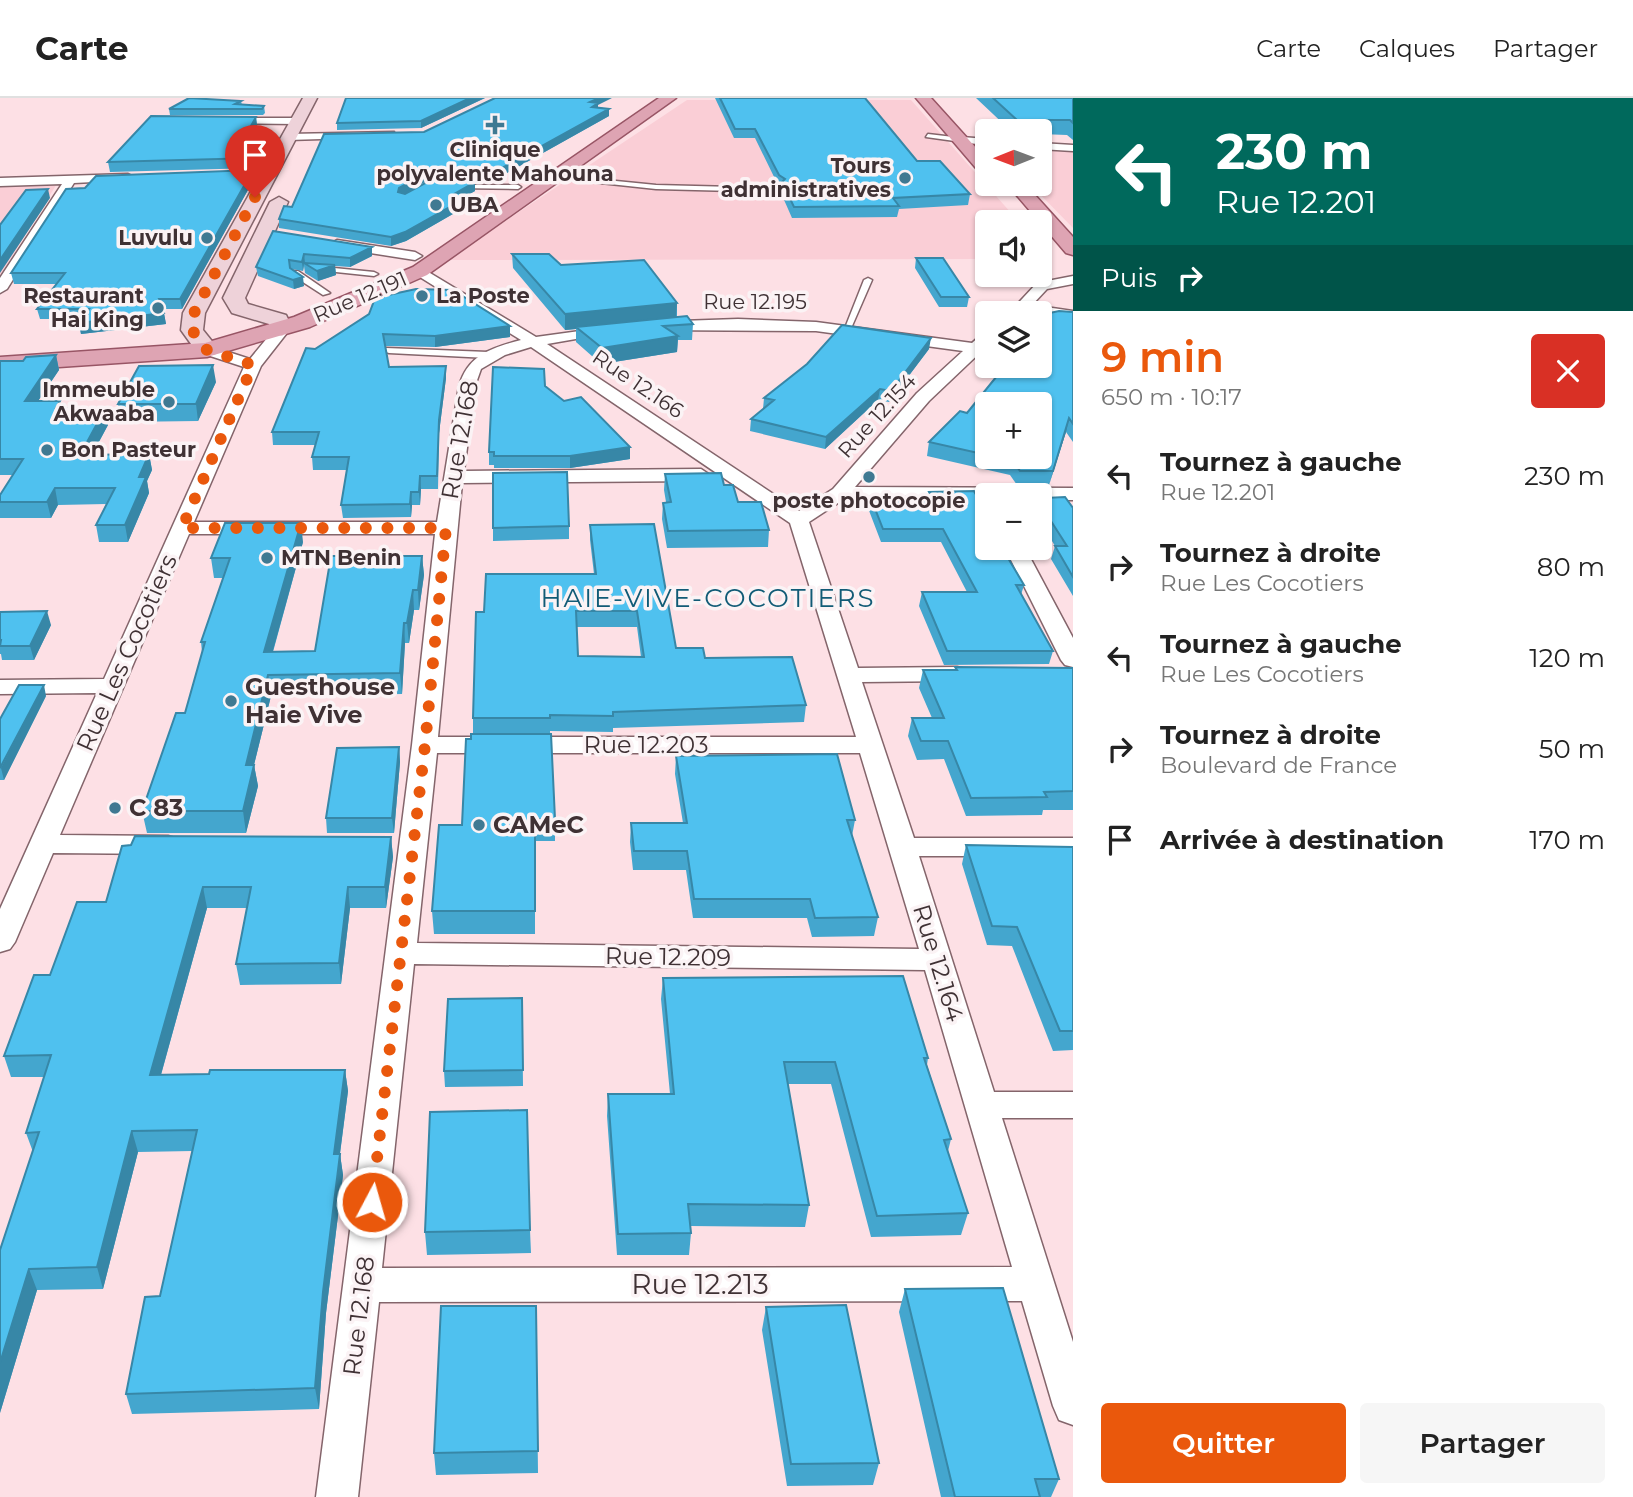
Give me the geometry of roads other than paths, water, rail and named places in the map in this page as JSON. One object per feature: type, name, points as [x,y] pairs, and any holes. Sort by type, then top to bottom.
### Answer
[{"type":"main road","name":"Rue 12.191","points":[[0,364],[207,350],[282,329],[393,285],[518,187],[652,98]]},
{"type":"main road","name":"Rue 12.191","points":[[192,330],[326,293],[374,274],[418,263],[556,177],[669,98]]},
{"type":"main road","points":[[923,98],[975,141]]},
{"type":"main road","points":[[936,98],[975,140]]},
{"type":"main road","points":[[1008,196],[1021,210]]},
{"type":"main road","points":[[1027,196],[1073,249]]},
{"type":"main road","points":[[1052,248],[1067,269]]},
{"type":"main road","points":[[0,351],[192,330]]},
{"type":"street","points":[[253,365],[207,350],[192,330],[194,313],[261,174],[310,98]]},
{"type":"street","points":[[302,154],[330,98]]},
{"type":"street","points":[[205,121],[292,129],[312,135],[400,134]]},
{"type":"street","points":[[1052,147],[1073,148]]},
{"type":"street","points":[[0,182],[136,178]]},
{"type":"street","points":[[0,289],[70,180]]},
{"type":"street","points":[[282,329],[278,320],[240,308],[234,298],[273,233],[286,185]]},
{"type":"street","name":"Rue 12.166","points":[[320,241],[418,263],[799,520]]},
{"type":"street","points":[[1052,282],[1073,280]]},
{"type":"street","points":[[393,285],[450,287]]},
{"type":"street","points":[[1028,301],[1042,287]]},
{"type":"street","points":[[1052,314],[1073,316]]},
{"type":"street","name":"Rue 12.195","points":[[534,342],[636,326],[723,322],[848,326],[975,342]]},
{"type":"street","name":"Rue Les Cocotiers","points":[[0,942],[253,365],[282,329]]},
{"type":"street","name":"Rue 12.168","points":[[337,1497],[399,953],[397,845],[425,745],[446,528],[467,386],[473,367],[488,355],[534,342]]},
{"type":"street","name":"Rue 12.154","points":[[799,520],[840,493],[923,397],[975,349]]},
{"type":"street","points":[[452,477],[735,475]]},
{"type":"street","points":[[840,493],[975,494]]},
{"type":"street","points":[[1052,494],[1073,494]]},
{"type":"street","name":"Rue 12.164","points":[[799,520],[868,745],[903,847],[1073,1406]]},
{"type":"street","points":[[182,528],[446,528]]},
{"type":"street","points":[[1020,560],[1068,669]]},
{"type":"street","points":[[847,675],[980,674]]},
{"type":"street","points":[[0,687],[112,686]]},
{"type":"street","name":"Rue 12.203","points":[[425,745],[868,745]]},
{"type":"street","points":[[43,844],[193,845]]},
{"type":"street","points":[[903,847],[1073,847]]},
{"type":"street","name":"Rue 12.209","points":[[399,953],[937,960]]},
{"type":"street","points":[[982,1105],[1073,1105]]},
{"type":"street","name":"Rue 12.213","points":[[363,1284],[1037,1284]]},
{"type":"lane","points":[[928,136],[975,143]]},
{"type":"lane","points":[[556,177],[640,186],[778,190]]},
{"type":"lane","points":[[441,186],[518,187]]},
{"type":"lane","points":[[308,268],[374,274]]},
{"type":"lane","points":[[295,273],[326,293]]},
{"type":"lane","points":[[848,326],[868,280]]},
{"type":"lane","points":[[389,350],[488,355]]},
{"type":"place","name":"Clinique polyvalente Mahouna","points":[[495,125]]},
{"type":"place","name":"Tours administratives","points":[[905,178]]},
{"type":"place","name":"UBA","points":[[436,205]]},
{"type":"place","name":"Luvulu","points":[[207,238]]},
{"type":"place","name":"La Poste","points":[[422,296]]},
{"type":"place","name":"Restaurant Hai King","points":[[158,308]]},
{"type":"place","name":"Immeuble Akwaaba","points":[[169,402]]},
{"type":"place","name":"Bon Pasteur","points":[[47,450]]},
{"type":"place","name":"poste photocopie","points":[[869,477]]},
{"type":"place","name":"MTN Benin","points":[[267,558]]},
{"type":"place","name":"Guesthouse Haie Vive","points":[[231,701]]},
{"type":"place","name":"C 83","points":[[115,808]]},
{"type":"place","name":"CAMeC","points":[[479,825]]},
{"type":"district","name":"HAIE-VIVE-COCOTIERS","points":[[708,598]]}]
